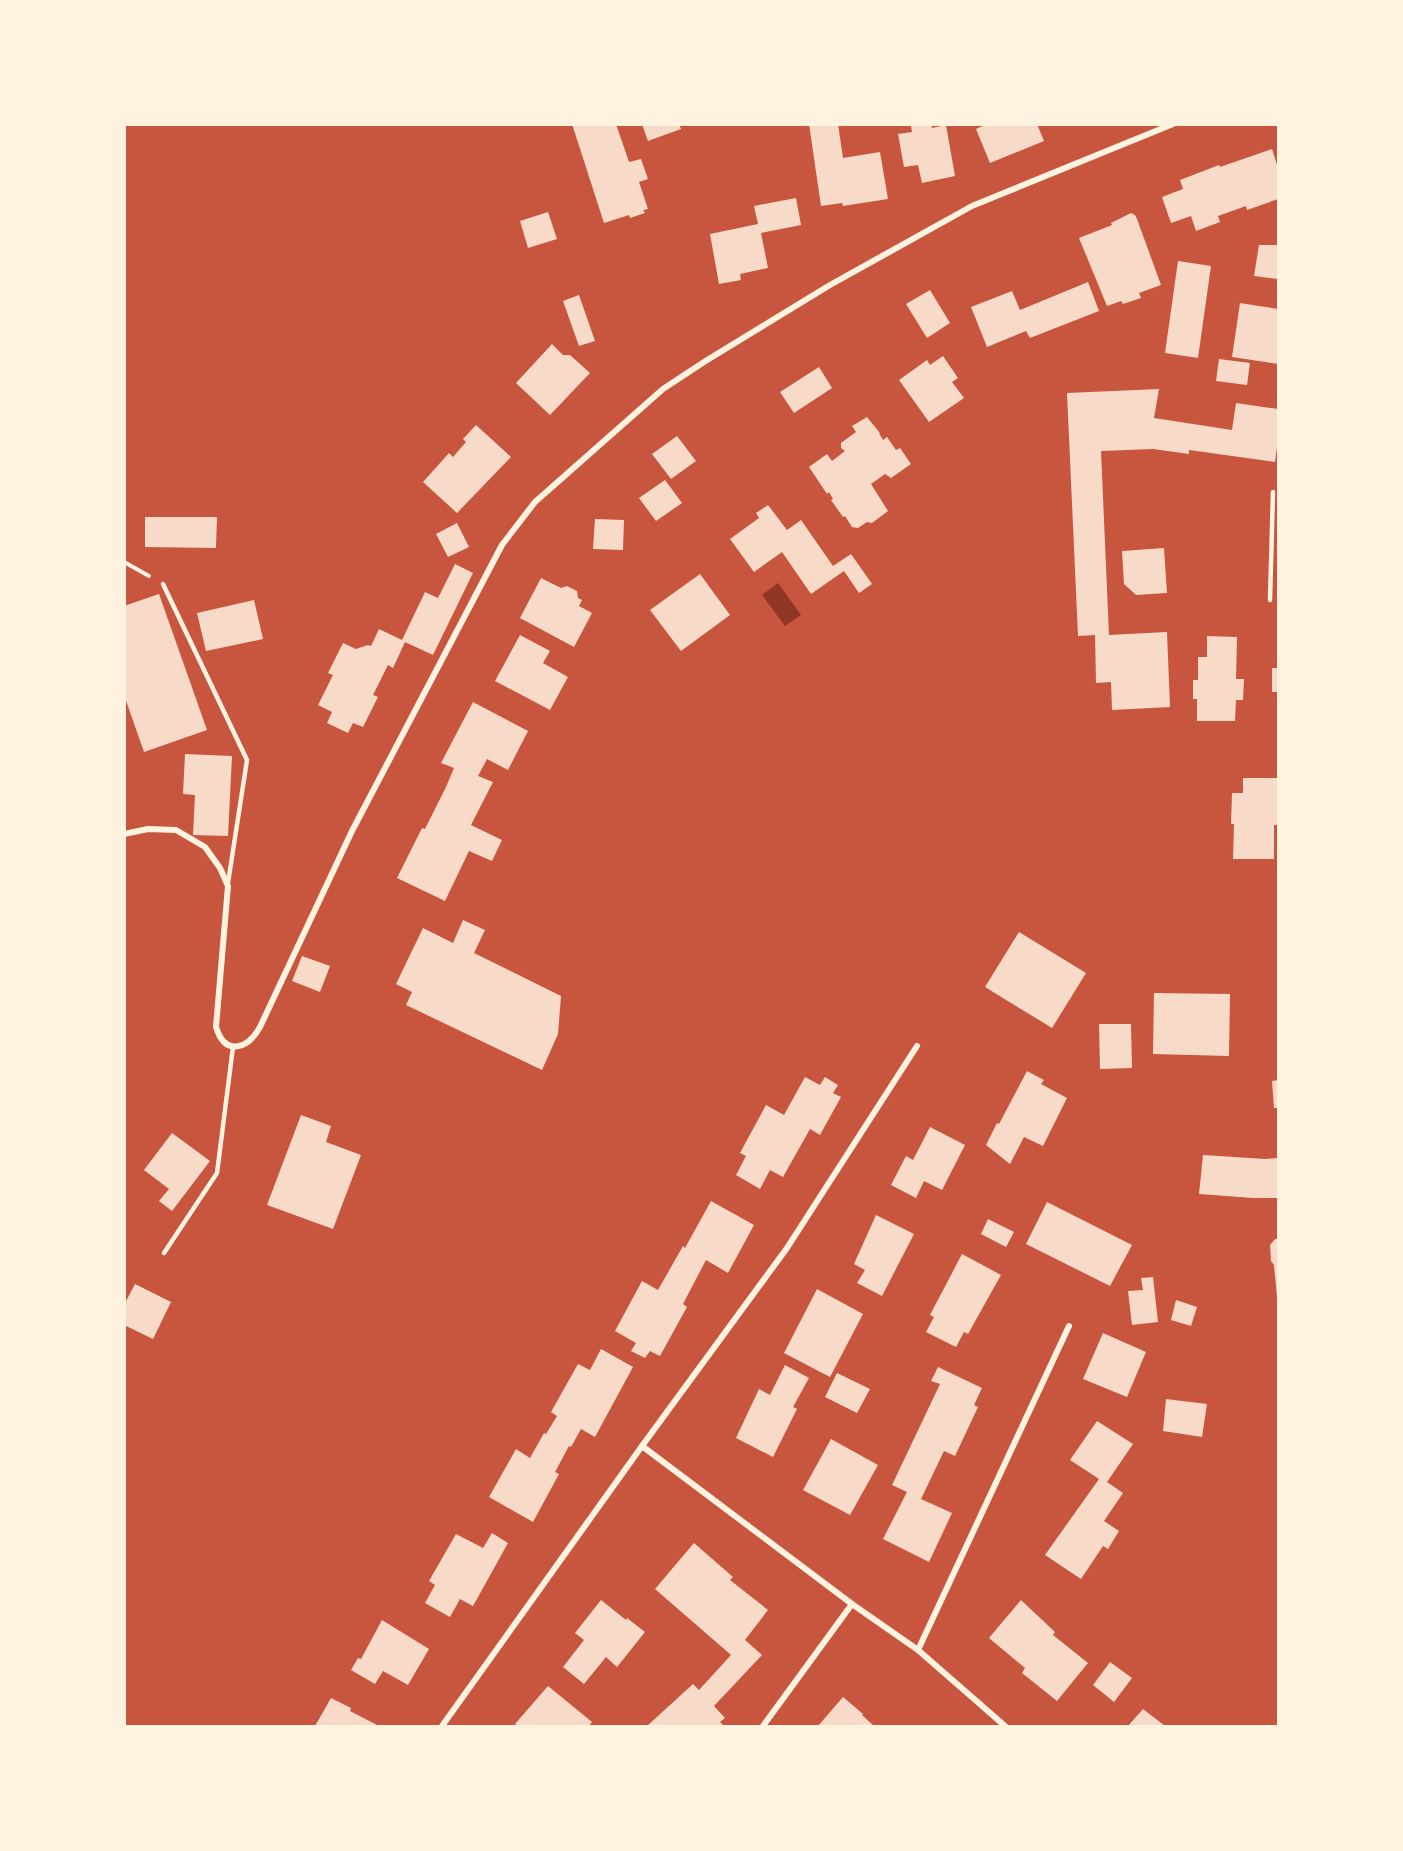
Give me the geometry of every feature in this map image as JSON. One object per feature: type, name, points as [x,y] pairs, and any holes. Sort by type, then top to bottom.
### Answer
[{"type":"street","points":[[124,834],[148,829],[176,830],[205,847],[220,868],[228,886],[216,1027],[219,1037],[226,1045],[233,1047],[244,1045],[254,1038],[260,1027],[356,823],[502,545],[535,502],[663,389],[830,285],[972,206],[1173,124]]},
{"type":"street","points":[[442,1726],[787,1248],[917,1046]]},
{"type":"street","points":[[918,1650],[1068,1326]]},
{"type":"street","points":[[642,1446],[852,1604],[918,1650],[1005,1726]]},
{"type":"street","points":[[763,1726],[852,1604]]},
{"type":"lane","points":[[1270,600],[1273,492]]},
{"type":"lane","points":[[163,584],[246,760],[228,886]]},
{"type":"lane","points":[[164,1253],[217,1173],[233,1047]]},
{"type":"path","points":[[124,562],[163,584]]},
{"type":"shaded area","points":[[778,583],[801,615],[785,626],[762,595]]},
{"type":"building","points":[[572,124],[616,124],[629,162],[641,159],[648,179],[639,182],[648,209],[643,210],[645,213],[630,218],[629,215],[604,223]]},
{"type":"building","points":[[642,124],[679,124],[681,129],[648,141]]},
{"type":"building","points":[[809,124],[838,124],[843,158],[880,152],[888,199],[843,206],[842,203],[821,206]]},
{"type":"building","points":[[931,124],[932,128],[946,125],[955,176],[922,183],[918,165],[904,167],[898,134],[912,132],[911,126]]},
{"type":"building","points":[[987,124],[1037,124],[1044,141],[990,163],[976,129]]},
{"type":"building","points":[[1272,149],[1278,168],[1278,199],[1247,210],[1246,206],[1218,216],[1220,222],[1196,231],[1191,216],[1171,223],[1162,197],[1183,189],[1180,180]]},
{"type":"building","points":[[796,198],[801,225],[761,233],[768,268],[740,274],[741,280],[719,284],[710,234],[758,224],[754,206]]},
{"type":"building","points":[[548,212],[557,239],[528,248],[520,221]]},
{"type":"building","points":[[1131,213],[1137,219],[1161,285],[1139,293],[1141,298],[1107,306],[1079,238],[1112,225],[1111,223]]},
{"type":"building","points":[[1259,245],[1278,245],[1278,279],[1254,276]]},
{"type":"building","points":[[1178,261],[1211,266],[1198,358],[1165,353]]},
{"type":"building","points":[[1088,282],[1099,311],[1030,338],[1026,331],[987,347],[971,307],[1012,291],[1020,310]]},
{"type":"building","points":[[930,290],[950,323],[927,338],[906,304]]},
{"type":"building","points":[[579,295],[595,341],[579,346],[563,301]]},
{"type":"building","points":[[1240,303],[1278,309],[1278,364],[1232,357]]},
{"type":"building","points":[[552,344],[563,355],[570,355],[590,373],[550,415],[516,383]]},
{"type":"building","points":[[943,356],[958,378],[952,382],[964,398],[929,422],[899,380],[927,360],[930,365]]},
{"type":"building","points":[[1219,359],[1250,363],[1247,385],[1216,381]]},
{"type":"building","points":[[819,367],[832,388],[794,413],[780,392]]},
{"type":"building","points":[[1159,389],[1154,418],[1232,430],[1236,403],[1278,409],[1275,462],[1189,450],[1189,454],[1153,449],[1101,451],[1109,635],[1167,632],[1170,707],[1112,710],[1111,682],[1096,683],[1095,635],[1078,636],[1067,393]]},
{"type":"building","points":[[867,417],[883,440],[887,437],[896,450],[900,448],[911,464],[891,478],[885,474],[871,484],[888,511],[872,523],[867,522],[858,528],[852,527],[845,516],[843,517],[831,500],[833,499],[829,492],[827,494],[809,467],[827,454],[832,461],[845,451],[841,448],[841,443],[856,432],[852,426]]},
{"type":"building","points":[[476,425],[511,457],[457,513],[423,482],[449,453],[453,457],[466,442],[463,439]]},
{"type":"building","points":[[677,436],[696,461],[671,479],[652,454]]},
{"type":"building","points":[[665,480],[682,503],[656,521],[639,498]]},
{"type":"building","points":[[768,505],[787,530],[801,520],[833,566],[851,554],[872,584],[859,593],[844,571],[811,594],[782,552],[754,572],[730,539],[759,518],[756,513]]},
{"type":"building","points":[[145,517],[217,517],[216,548],[145,547]]},
{"type":"building","points":[[595,519],[624,520],[623,550],[593,549]]},
{"type":"building","points":[[457,523],[469,547],[448,557],[436,534]]},
{"type":"building","points":[[1164,548],[1167,593],[1136,595],[1124,584],[1122,551]]},
{"type":"building","points":[[455,564],[473,573],[433,655],[405,642],[393,668],[388,665],[373,695],[378,697],[363,727],[353,723],[348,733],[327,723],[332,712],[318,705],[333,675],[328,673],[343,643],[356,649],[371,646],[379,629],[402,640],[425,592],[438,598]]},
{"type":"building","points":[[700,574],[730,615],[681,651],[650,610]]},
{"type":"building","points":[[541,578],[561,588],[567,586],[577,591],[578,598],[582,600],[579,606],[592,613],[574,647],[520,618]]},
{"type":"building","points":[[159,594],[207,730],[144,752],[124,695],[124,606]]},
{"type":"building","points":[[254,600],[263,639],[206,651],[197,613]]},
{"type":"building","points":[[520,635],[550,651],[543,663],[568,677],[550,710],[495,681]]},
{"type":"building","points":[[1207,636],[1237,637],[1236,679],[1244,679],[1243,700],[1236,700],[1235,721],[1197,721],[1197,699],[1193,699],[1193,680],[1198,680],[1198,657],[1207,657]]},
{"type":"building","points":[[1272,668],[1278,668],[1278,692],[1272,692]]},
{"type":"building","points":[[473,702],[528,731],[508,770],[487,759],[478,776],[493,782],[471,825],[502,840],[492,861],[469,851],[445,901],[397,878],[446,787],[454,768],[441,763]]},
{"type":"building","points":[[185,754],[232,756],[228,836],[193,835],[195,795],[183,794]]},
{"type":"building","points":[[1243,778],[1278,778],[1278,825],[1274,825],[1274,859],[1233,859],[1232,793],[1243,793]]},
{"type":"building","points":[[463,920],[485,930],[474,953],[561,996],[558,1034],[542,1070],[406,1005],[412,992],[396,984],[423,928],[453,943]]},
{"type":"building","points":[[1019,932],[1086,973],[1052,1028],[985,987]]},
{"type":"building","points":[[302,956],[330,966],[320,992],[292,981]]},
{"type":"building","points":[[1154,993],[1230,994],[1229,1056],[1153,1054]]},
{"type":"building","points":[[1099,1024],[1131,1024],[1132,1068],[1100,1069]]},
{"type":"building","points":[[1027,1071],[1044,1080],[1041,1084],[1067,1098],[1043,1146],[1024,1137],[1010,1164],[986,1145]]},
{"type":"building","points":[[805,1077],[820,1085],[825,1077],[838,1085],[833,1093],[841,1097],[820,1135],[810,1129],[783,1177],[770,1170],[760,1189],[736,1175],[746,1156],[740,1153],[766,1105],[784,1115]]},
{"type":"building","points":[[1278,1080],[1278,1108],[1274,1108],[1272,1081]]},
{"type":"building","points":[[301,1115],[331,1126],[326,1142],[361,1155],[333,1229],[267,1205]]},
{"type":"building","points":[[930,1127],[965,1145],[942,1190],[924,1181],[916,1198],[891,1185],[906,1156],[913,1160]]},
{"type":"building","points":[[172,1133],[210,1161],[172,1211],[159,1201],[169,1189],[144,1170]]},
{"type":"building","points":[[1203,1155],[1278,1158],[1278,1198],[1199,1194]]},
{"type":"building","points":[[711,1201],[754,1225],[728,1273],[706,1260],[683,1304],[687,1307],[660,1356],[650,1351],[645,1358],[631,1351],[636,1343],[615,1331],[642,1281],[658,1290]]},
{"type":"building","points":[[1047,1202],[1132,1245],[1110,1286],[1026,1244]]},
{"type":"building","points":[[876,1215],[914,1234],[882,1296],[857,1283],[865,1270],[854,1264]]},
{"type":"building","points":[[988,1219],[1014,1232],[1006,1247],[981,1234]]},
{"type":"building","points":[[1278,1239],[1278,1297],[1270,1245]]},
{"type":"building","points":[[962,1254],[1001,1275],[968,1334],[964,1332],[956,1347],[926,1332],[934,1317],[930,1315]]},
{"type":"building","points":[[1153,1277],[1158,1322],[1132,1325],[1128,1291],[1143,1290],[1141,1278]]},
{"type":"building","points":[[135,1284],[171,1302],[153,1339],[124,1325],[124,1305]]},
{"type":"building","points":[[817,1289],[863,1314],[830,1377],[784,1353]]},
{"type":"building","points":[[1176,1300],[1197,1307],[1191,1326],[1171,1320]]},
{"type":"building","points":[[1103,1333],[1146,1352],[1127,1397],[1083,1379]]},
{"type":"building","points":[[601,1349],[633,1367],[595,1437],[581,1429],[571,1447],[569,1446],[555,1472],[559,1474],[533,1522],[489,1497],[516,1449],[530,1458],[557,1416],[551,1412],[578,1364],[590,1370]]},
{"type":"building","points":[[785,1365],[809,1378],[793,1407],[797,1409],[773,1457],[736,1438],[759,1389],[770,1395]]},
{"type":"building","points":[[938,1367],[982,1388],[974,1405],[978,1407],[955,1456],[944,1451],[921,1499],[952,1513],[929,1562],[883,1539],[907,1492],[892,1485],[940,1384],[931,1381]]},
{"type":"building","points":[[837,1373],[870,1389],[857,1413],[825,1397]]},
{"type":"building","points":[[1166,1399],[1207,1404],[1202,1437],[1163,1431]]},
{"type":"building","points":[[1097,1421],[1133,1444],[1107,1482],[1123,1493],[1104,1521],[1119,1531],[1108,1549],[1103,1546],[1081,1579],[1045,1555],[1099,1479],[1070,1460]]},
{"type":"building","points":[[831,1439],[878,1465],[850,1515],[803,1490]]},
{"type":"building","points":[[492,1533],[508,1543],[473,1606],[460,1599],[450,1617],[425,1603],[435,1585],[429,1581],[456,1534],[483,1548]]},
{"type":"building","points":[[694,1543],[733,1577],[730,1580],[768,1610],[745,1640],[762,1655],[714,1706],[725,1718],[720,1722],[724,1726],[647,1726],[693,1684],[699,1690],[731,1655],[655,1589]]},
{"type":"building","points":[[601,1600],[645,1632],[617,1667],[606,1657],[584,1684],[563,1667],[584,1640],[575,1633]]},
{"type":"building","points":[[1021,1600],[1055,1632],[1053,1635],[1088,1663],[1057,1701],[1022,1673],[1025,1668],[989,1638]]},
{"type":"building","points":[[382,1620],[429,1649],[408,1685],[383,1671],[375,1684],[351,1670],[358,1658],[361,1659]]},
{"type":"building","points":[[1110,1662],[1132,1678],[1114,1702],[1093,1685]]},
{"type":"building","points":[[548,1686],[592,1722],[589,1726],[518,1726],[515,1724]]},
{"type":"building","points":[[843,1697],[863,1714],[874,1726],[818,1726]]},
{"type":"building","points":[[331,1698],[351,1708],[350,1711],[379,1726],[315,1726]]},
{"type":"building","points":[[1143,1709],[1165,1726],[1128,1726]]}]
